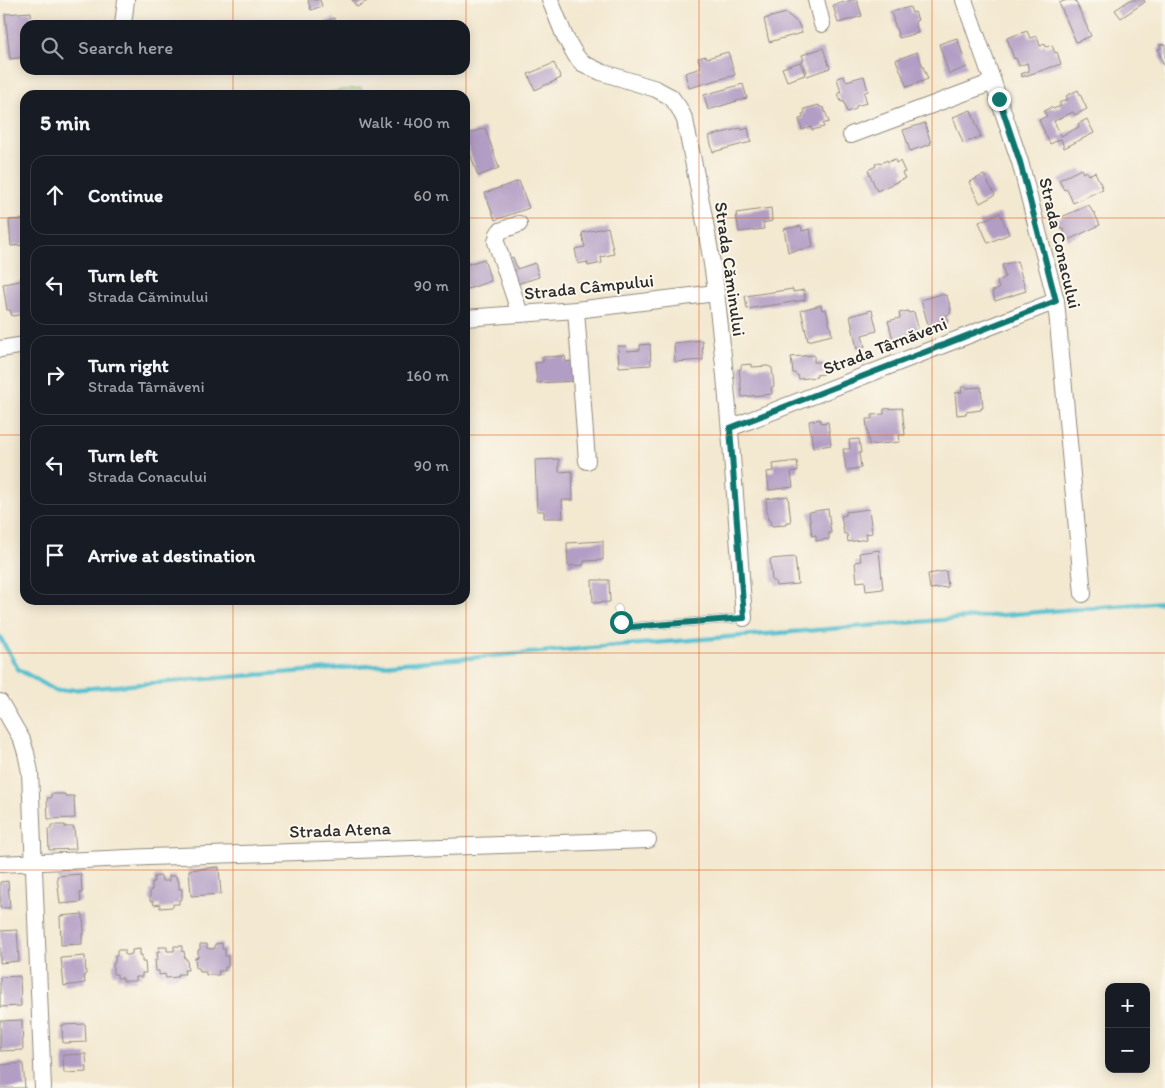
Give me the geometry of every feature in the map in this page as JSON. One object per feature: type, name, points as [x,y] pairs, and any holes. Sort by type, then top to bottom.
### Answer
[{"type":"street","points":[[124,20],[126,0]]},
{"type":"street","name":"Strada Căminului","points":[[550,0],[566,37],[582,63],[601,72],[656,89],[670,97],[679,108],[685,120],[716,293],[730,428],[744,618]]},
{"type":"street","points":[[816,0],[822,24]]},
{"type":"street","name":"Strada Conacului","points":[[964,0],[1020,162],[1056,301],[1083,594]]},
{"type":"street","points":[[851,135],[993,82]]},
{"type":"street","points":[[519,224],[500,231],[496,242],[520,314]]},
{"type":"street","name":"Strada Câmpului","points":[[470,318],[576,310],[716,293]]},
{"type":"street","name":"Strada Târnăveni","points":[[730,428],[1056,301]]},
{"type":"street","points":[[576,310],[587,461]]},
{"type":"street","points":[[0,349],[20,346]]},
{"type":"street","points":[[0,702],[22,740],[30,772],[43,1088]]},
{"type":"street","name":"Strada Atena","points":[[0,864],[648,840]]},
{"type":"lane","points":[[618,609],[621,622],[625,626],[630,627],[744,618]]},
{"type":"green space","points":[[361,88],[362,90],[341,90]]},
{"type":"building","points":[[308,0],[320,0],[322,6],[311,10]]},
{"type":"building","points":[[352,0],[369,0],[357,7]]},
{"type":"building","points":[[857,0],[862,16],[838,23],[833,5]]},
{"type":"building","points":[[1075,0],[1091,36],[1076,42],[1059,3]]},
{"type":"building","points":[[1130,0],[1144,0],[1145,2],[1121,18],[1115,10]]},
{"type":"building","points":[[910,7],[912,13],[915,12],[918,20],[915,21],[918,33],[899,38],[891,12]]},
{"type":"building","points":[[31,12],[32,20],[20,20],[20,58],[10,59],[5,14]]},
{"type":"building","points":[[786,13],[798,23],[802,33],[769,42],[764,19]]},
{"type":"building","points":[[1027,31],[1030,38],[1037,36],[1040,46],[1045,44],[1046,47],[1052,45],[1055,53],[1057,52],[1061,64],[1022,77],[1021,74],[1029,71],[1027,63],[1019,66],[1016,58],[1014,59],[1007,38]]},
{"type":"building","points":[[957,38],[967,67],[949,74],[939,44]]},
{"type":"building","points":[[1165,44],[1165,69],[1158,49],[1161,48],[1159,45]]},
{"type":"building","points":[[823,48],[830,68],[807,76],[802,55]]},
{"type":"building","points":[[728,52],[735,75],[689,88],[685,73],[701,68],[698,58],[706,56],[707,58]]},
{"type":"building","points":[[917,52],[928,79],[907,87],[896,60]]},
{"type":"building","points":[[800,62],[805,75],[787,81],[782,68]]},
{"type":"building","points":[[554,63],[561,78],[535,90],[528,74]]},
{"type":"building","points":[[844,76],[846,81],[864,76],[868,91],[864,93],[867,103],[856,106],[856,109],[847,112],[844,101],[841,102],[838,93],[841,93],[837,78]]},
{"type":"building","points":[[743,84],[747,98],[708,110],[704,95]]},
{"type":"building","points":[[1078,90],[1087,109],[1075,115],[1073,112],[1054,121],[1061,136],[1079,127],[1078,124],[1087,119],[1094,133],[1064,148],[1061,139],[1050,144],[1039,120],[1047,116],[1044,111],[1051,107],[1053,109],[1061,106],[1059,103],[1068,99],[1066,96]]},
{"type":"building","points":[[819,105],[824,108],[829,122],[823,124],[824,127],[812,130],[811,127],[802,130],[799,119],[803,118],[804,109]]},
{"type":"building","points":[[971,110],[981,137],[963,143],[953,117]]},
{"type":"building","points":[[925,123],[931,144],[910,151],[903,130]]},
{"type":"building","points":[[485,128],[499,168],[478,176],[470,153],[470,133]]},
{"type":"building","points":[[741,128],[742,130],[748,128],[751,142],[713,152],[709,136]]},
{"type":"building","points":[[895,159],[896,163],[900,161],[905,172],[902,173],[905,178],[877,191],[868,170],[876,166],[875,164]]},
{"type":"building","points":[[1081,169],[1083,173],[1086,171],[1088,175],[1095,172],[1103,189],[1073,203],[1067,189],[1064,190],[1059,180]]},
{"type":"building","points":[[984,175],[995,195],[980,203],[969,182]]},
{"type":"building","points":[[519,181],[529,208],[495,220],[485,193]]},
{"type":"building","points":[[1089,205],[1100,225],[1068,240],[1057,219]]},
{"type":"building","points":[[771,208],[772,221],[763,223],[764,229],[739,232],[736,213]]},
{"type":"building","points":[[1000,213],[1009,234],[988,243],[979,222]]},
{"type":"building","points":[[20,219],[20,245],[11,246],[9,220]]},
{"type":"building","points":[[801,226],[802,231],[810,229],[813,247],[788,252],[784,229]]},
{"type":"building","points":[[608,227],[614,254],[601,257],[602,263],[588,266],[587,262],[578,264],[575,249],[585,247],[582,233]]},
{"type":"building","points":[[513,257],[517,269],[535,263],[539,277],[514,285],[506,260]]},
{"type":"building","points":[[484,259],[491,281],[470,288],[470,263]]},
{"type":"building","points":[[1017,261],[1026,291],[995,301],[992,291],[999,289],[997,282],[1005,277],[1002,265]]},
{"type":"building","points":[[20,281],[20,315],[12,316],[10,310],[7,310],[3,284]]},
{"type":"building","points":[[793,289],[793,292],[804,290],[805,300],[747,309],[745,296]]},
{"type":"building","points":[[942,294],[947,296],[951,309],[950,314],[946,315],[948,322],[929,328],[921,300]]},
{"type":"building","points":[[821,305],[822,310],[826,309],[832,335],[808,341],[801,310]]},
{"type":"building","points":[[872,310],[877,331],[862,335],[865,347],[857,349],[850,316]]},
{"type":"building","points":[[908,311],[908,313],[914,312],[920,335],[912,337],[913,340],[904,342],[904,340],[900,341],[899,337],[893,339],[888,321],[900,318],[899,313]]},
{"type":"building","points":[[702,340],[703,360],[675,362],[674,343]]},
{"type":"building","points":[[650,344],[651,365],[619,367],[618,346],[626,346],[627,351],[640,350],[640,345]]},
{"type":"building","points":[[814,355],[814,362],[823,362],[824,374],[816,375],[817,377],[799,379],[798,375],[793,373],[791,357]]},
{"type":"building","points":[[565,356],[566,362],[573,361],[575,381],[537,383],[535,363],[543,362],[543,357]]},
{"type":"building","points":[[752,364],[752,367],[768,366],[772,368],[774,386],[771,388],[772,394],[742,397],[739,369],[741,369],[741,365]]},
{"type":"building","points":[[961,387],[981,387],[983,408],[981,410],[957,415],[955,393],[962,392]]},
{"type":"building","points":[[902,408],[905,435],[899,435],[900,442],[869,445],[866,419],[872,419],[872,415],[884,414],[884,409]]},
{"type":"building","points":[[820,419],[821,423],[828,422],[831,445],[813,448],[809,421]]},
{"type":"building","points":[[859,439],[861,468],[846,470],[843,449],[850,449],[849,440]]},
{"type":"building","points":[[559,459],[559,472],[572,471],[573,500],[562,500],[563,518],[544,518],[544,511],[537,511],[535,460]]},
{"type":"building","points":[[797,461],[798,471],[791,472],[793,487],[769,490],[767,472],[774,471],[773,464]]},
{"type":"building","points":[[788,496],[791,522],[786,522],[786,525],[771,526],[770,520],[768,520],[766,499]]},
{"type":"building","points":[[828,509],[831,533],[829,533],[829,539],[816,541],[816,535],[812,536],[809,512]]},
{"type":"building","points":[[869,509],[872,533],[866,534],[867,539],[848,542],[847,534],[844,534],[841,516],[846,515],[846,512]]},
{"type":"building","points":[[603,541],[603,560],[584,561],[584,565],[568,566],[567,543]]},
{"type":"building","points":[[879,550],[883,589],[866,591],[865,581],[857,582],[855,562],[861,561],[859,553]]},
{"type":"building","points":[[795,557],[798,584],[776,586],[775,581],[772,581],[770,559]]},
{"type":"building","points":[[946,571],[948,587],[930,589],[928,574]]},
{"type":"building","points":[[592,580],[609,580],[610,602],[593,603]]},
{"type":"building","points":[[51,794],[74,796],[75,818],[48,819],[47,798],[51,798]]},
{"type":"building","points":[[51,825],[74,827],[76,849],[49,850],[48,829],[51,829]]},
{"type":"building","points":[[219,867],[221,894],[191,896],[189,870]]},
{"type":"building","points":[[81,874],[81,902],[60,904],[57,876]]},
{"type":"building","points":[[161,876],[162,881],[169,881],[169,876],[176,876],[177,881],[179,881],[179,889],[182,889],[182,899],[179,900],[179,904],[173,904],[173,907],[160,908],[160,904],[154,905],[153,901],[150,901],[150,890],[152,890],[154,877]]},
{"type":"building","points":[[8,881],[10,908],[0,908],[0,882]]},
{"type":"building","points":[[83,914],[84,934],[82,934],[82,944],[61,945],[60,916]]},
{"type":"building","points":[[17,930],[19,961],[0,963],[0,931]]},
{"type":"building","points":[[222,943],[222,949],[225,949],[225,956],[228,956],[228,967],[225,967],[225,971],[218,971],[219,975],[206,975],[206,972],[200,972],[199,968],[196,968],[195,958],[198,957],[200,944],[207,944],[207,948],[211,949],[215,948],[215,944]]},
{"type":"building","points":[[174,946],[182,946],[182,952],[184,951],[185,959],[187,959],[188,970],[184,970],[185,974],[178,974],[178,977],[166,978],[165,974],[159,975],[159,971],[156,971],[155,960],[158,960],[157,952],[159,952],[159,947],[167,947],[167,951],[174,951]]},
{"type":"building","points":[[140,949],[142,962],[145,962],[146,973],[142,973],[142,977],[136,977],[136,981],[123,981],[123,978],[117,978],[117,974],[113,974],[113,964],[115,963],[115,956],[117,956],[117,950],[125,950],[125,955],[128,955],[132,954],[132,950]]},
{"type":"building","points":[[85,956],[85,983],[64,986],[61,958]]},
{"type":"building","points":[[20,976],[21,1006],[0,1007],[0,977]]},
{"type":"building","points":[[22,1020],[23,1050],[0,1051],[0,1021]]},
{"type":"building","points":[[85,1024],[86,1042],[63,1043],[62,1025]]},
{"type":"building","points":[[86,1054],[87,1072],[64,1073],[63,1055]]},
{"type":"building","points":[[23,1063],[25,1088],[0,1088],[0,1065]]},
{"type":"waterway","points":[[0,637],[18,669],[56,691],[1165,602]]},
{"type":"route","points":[[621,622],[625,626],[630,627],[744,618],[730,428],[1056,301],[1020,162],[999,99]]}]
